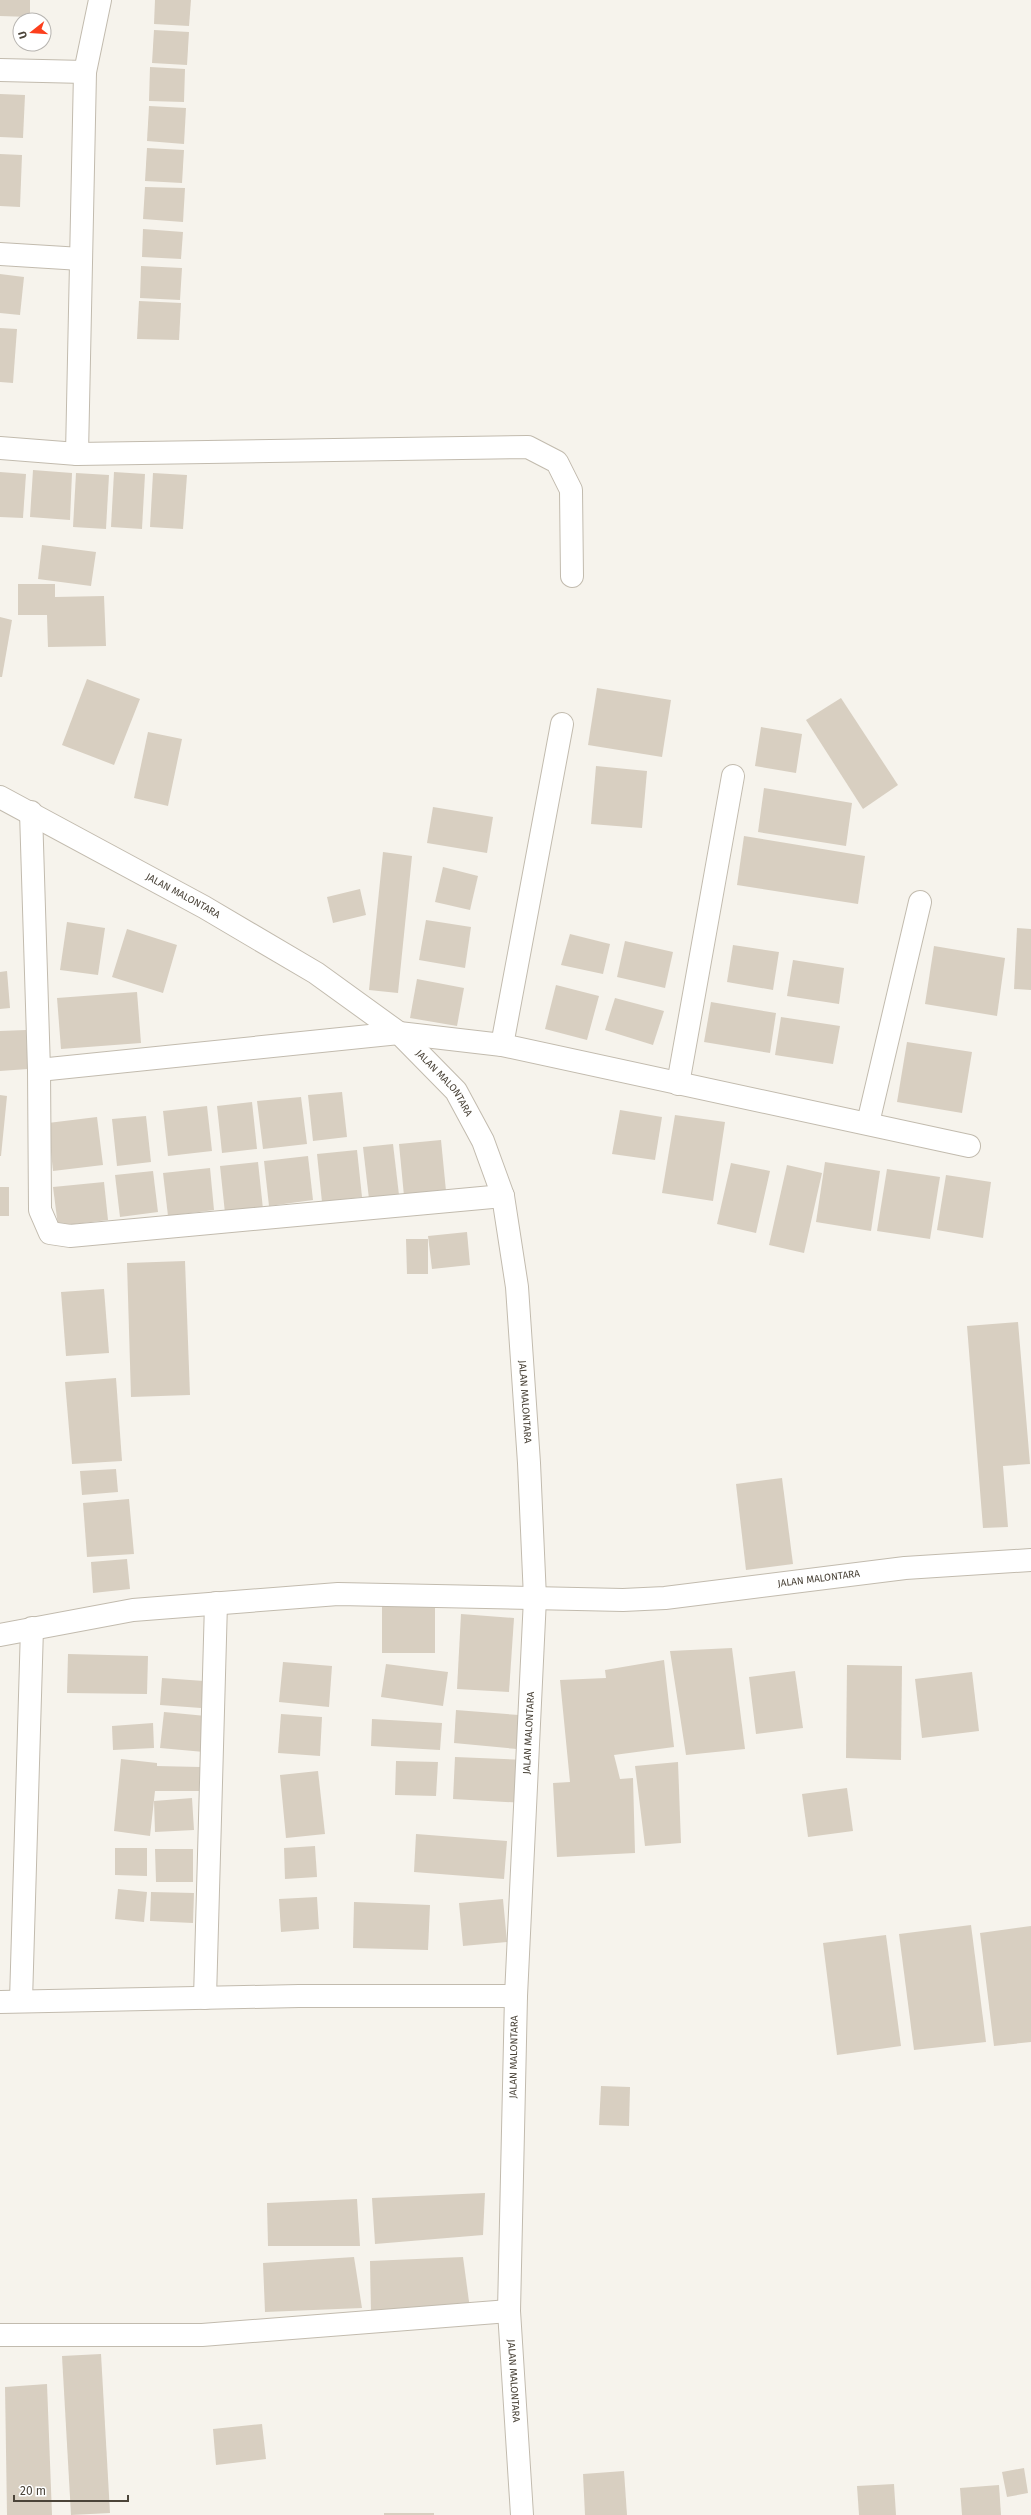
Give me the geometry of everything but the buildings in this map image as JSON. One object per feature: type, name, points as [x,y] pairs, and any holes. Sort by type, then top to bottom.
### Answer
[{"type":"street","points":[[77,454],[85,72],[100,0]]},
{"type":"street","points":[[0,70],[85,72]]},
{"type":"street","points":[[0,254],[81,259]]},
{"type":"street","points":[[0,448],[77,454],[528,447],[557,462],[571,490],[572,576]]},
{"type":"street","points":[[502,1045],[562,724]]},
{"type":"street","points":[[678,1084],[733,776]]},
{"type":"street","name":"JALAN MALONTARA","points":[[0,797],[31,812],[204,907],[316,973],[399,1033],[456,1091],[483,1141],[503,1196],[517,1286],[529,1463],[535,1598],[516,1996],[509,2311],[522,2515]]},
{"type":"street","points":[[31,812],[39,1070],[40,1210],[50,1233],[70,1236],[503,1196]]},
{"type":"street","points":[[868,1123],[920,902]]},
{"type":"street","points":[[39,1070],[399,1033],[502,1045],[678,1084],[868,1123],[968,1146]]},
{"type":"street","name":"JALAN MALONTARA","points":[[535,1598],[665,1598],[906,1568],[1031,1560]]},
{"type":"street","points":[[0,1635],[133,1610],[338,1594],[535,1598]]},
{"type":"street","points":[[205,1998],[216,1604]]},
{"type":"street","points":[[32,1628],[11,2001],[516,1996]]},
{"type":"street","points":[[0,2334],[202,2335],[509,2311]]}]
